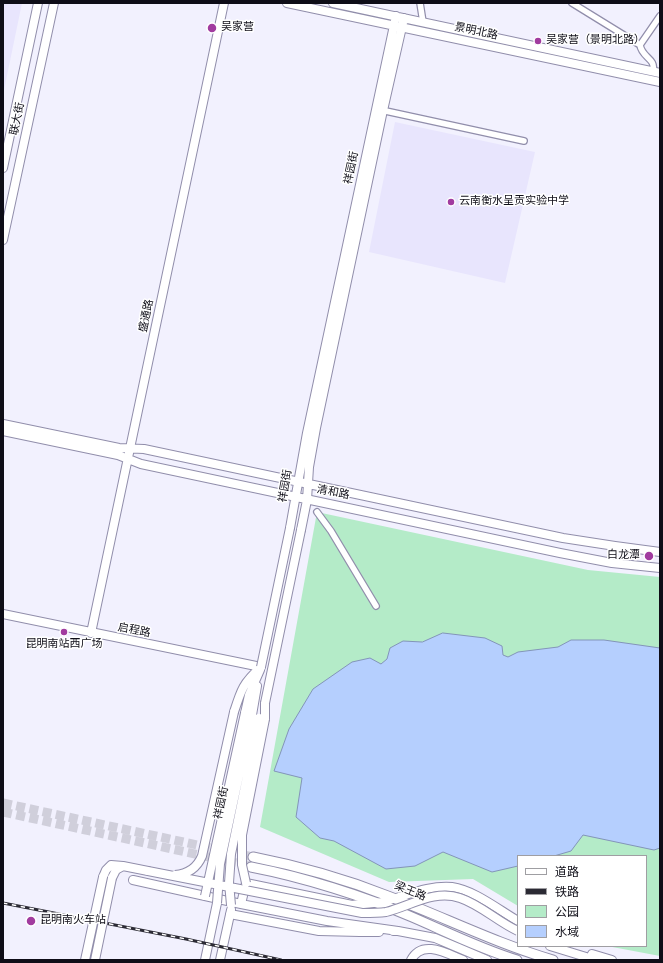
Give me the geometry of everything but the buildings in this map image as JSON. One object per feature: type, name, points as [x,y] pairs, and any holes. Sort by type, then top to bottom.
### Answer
[{"type":"main road","name":"联大街","points":[[3,168],[38,3]]},
{"type":"main road","name":"联大街","points":[[3,240],[54,3]]},
{"type":"main road","name":"盛通路","points":[[91,633],[224,3]]},
{"type":"main road","name":"景明北路","points":[[287,3],[660,82]]},
{"type":"main road","name":"景明北路","points":[[333,3],[656,72]]},
{"type":"main road","name":"祥园街","points":[[220,960],[231,909],[229,883],[231,854],[259,718],[265,703],[308,500],[309,467],[316,428],[396,16]]},
{"type":"main road","name":"祥园街","points":[[205,960],[217,903],[220,864],[290,528],[307,433],[379,109],[404,18]]},
{"type":"main road","name":"清和路","points":[[3,424],[119,448],[144,449],[563,538],[660,552]]},
{"type":"main road","name":"清和路","points":[[3,431],[118,455],[141,464],[560,553],[612,563],[660,568]]},
{"type":"main road","name":"启程路","points":[[3,614],[261,667]]},
{"type":"main road","points":[[167,875],[179,875],[189,872],[198,864],[202,856],[234,712],[240,692],[245,682],[261,667]]},
{"type":"main road","points":[[201,895],[249,695],[261,667]]},
{"type":"main road","points":[[241,904],[246,883],[242,865],[242,835],[265,719],[265,703]]},
{"type":"main road","name":"梁王路","points":[[487,960],[473,949],[411,916],[252,862],[307,870],[349,882],[406,903],[507,946],[553,960]]},
{"type":"main road","points":[[85,960],[103,876],[111,865],[123,866],[362,914],[385,912],[435,896],[458,897],[471,902],[517,930]]},
{"type":"main road","points":[[95,960],[112,878],[116,870],[123,866]]},
{"type":"main road","points":[[133,880],[327,921],[398,931]]},
{"type":"main road","points":[[246,883],[352,905],[385,901],[423,889],[439,887],[453,888],[472,894],[517,920]]},
{"type":"main road","name":"梁王路","points":[[231,909],[240,915],[319,930],[360,932],[398,931],[434,938],[517,960]]},
{"type":"main road","points":[[210,935],[214,932],[218,932],[223,934],[225,938]]},
{"type":"main road","points":[[553,947],[596,960]]},
{"type":"main road","points":[[570,947],[612,960]]},
{"type":"main road","points":[[411,960],[420,951],[432,949],[462,960]]},
{"type":"street","points":[[420,3],[423,22]]},
{"type":"street","points":[[572,3],[640,45],[643,52],[653,62],[656,72]]},
{"type":"street","points":[[640,45],[660,16]]},
{"type":"street","points":[[379,109],[524,141]]},
{"type":"street","points":[[316,512],[330,530],[376,606]]},
{"type":"shaded area","points":[[3,3],[22,3],[3,95]]},
{"type":"shaded area","name":"云南衡水呈贡实验中学","points":[[395,122],[535,152],[505,283],[369,252]]},
{"type":"green space","points":[[317,512],[588,570],[660,577],[660,956],[612,947],[647,947],[647,855],[517,855],[517,905],[473,879],[389,882],[260,827]]},
{"type":"water","points":[[443,633],[485,638],[502,646],[503,655],[508,657],[518,652],[558,647],[571,640],[604,640],[660,648],[660,848],[654,850],[583,835],[571,851],[557,855],[517,855],[517,866],[492,872],[443,852],[415,866],[386,869],[334,841],[320,838],[296,817],[302,778],[274,771],[289,729],[313,689],[352,662],[370,658],[381,664],[387,659],[390,648],[403,641],[422,642]]},
{"type":"tunnel","points":[[3,803],[253,857]]},
{"type":"tunnel","points":[[3,812],[250,866]]},
{"type":"railway","points":[[3,903],[186,939],[281,960]]},
{"type":"place","name":"吴家营","points":[[212,28]]},
{"type":"place","name":"吴家营（景明北路）","points":[[538,41]]},
{"type":"place","name":"云南衡水呈贡实验中学","points":[[451,202]]},
{"type":"place","name":"白龙潭","points":[[649,556]]},
{"type":"place","name":"昆明南站西广场","points":[[64,632]]},
{"type":"place","name":"昆明南火车站","points":[[31,921]]}]
